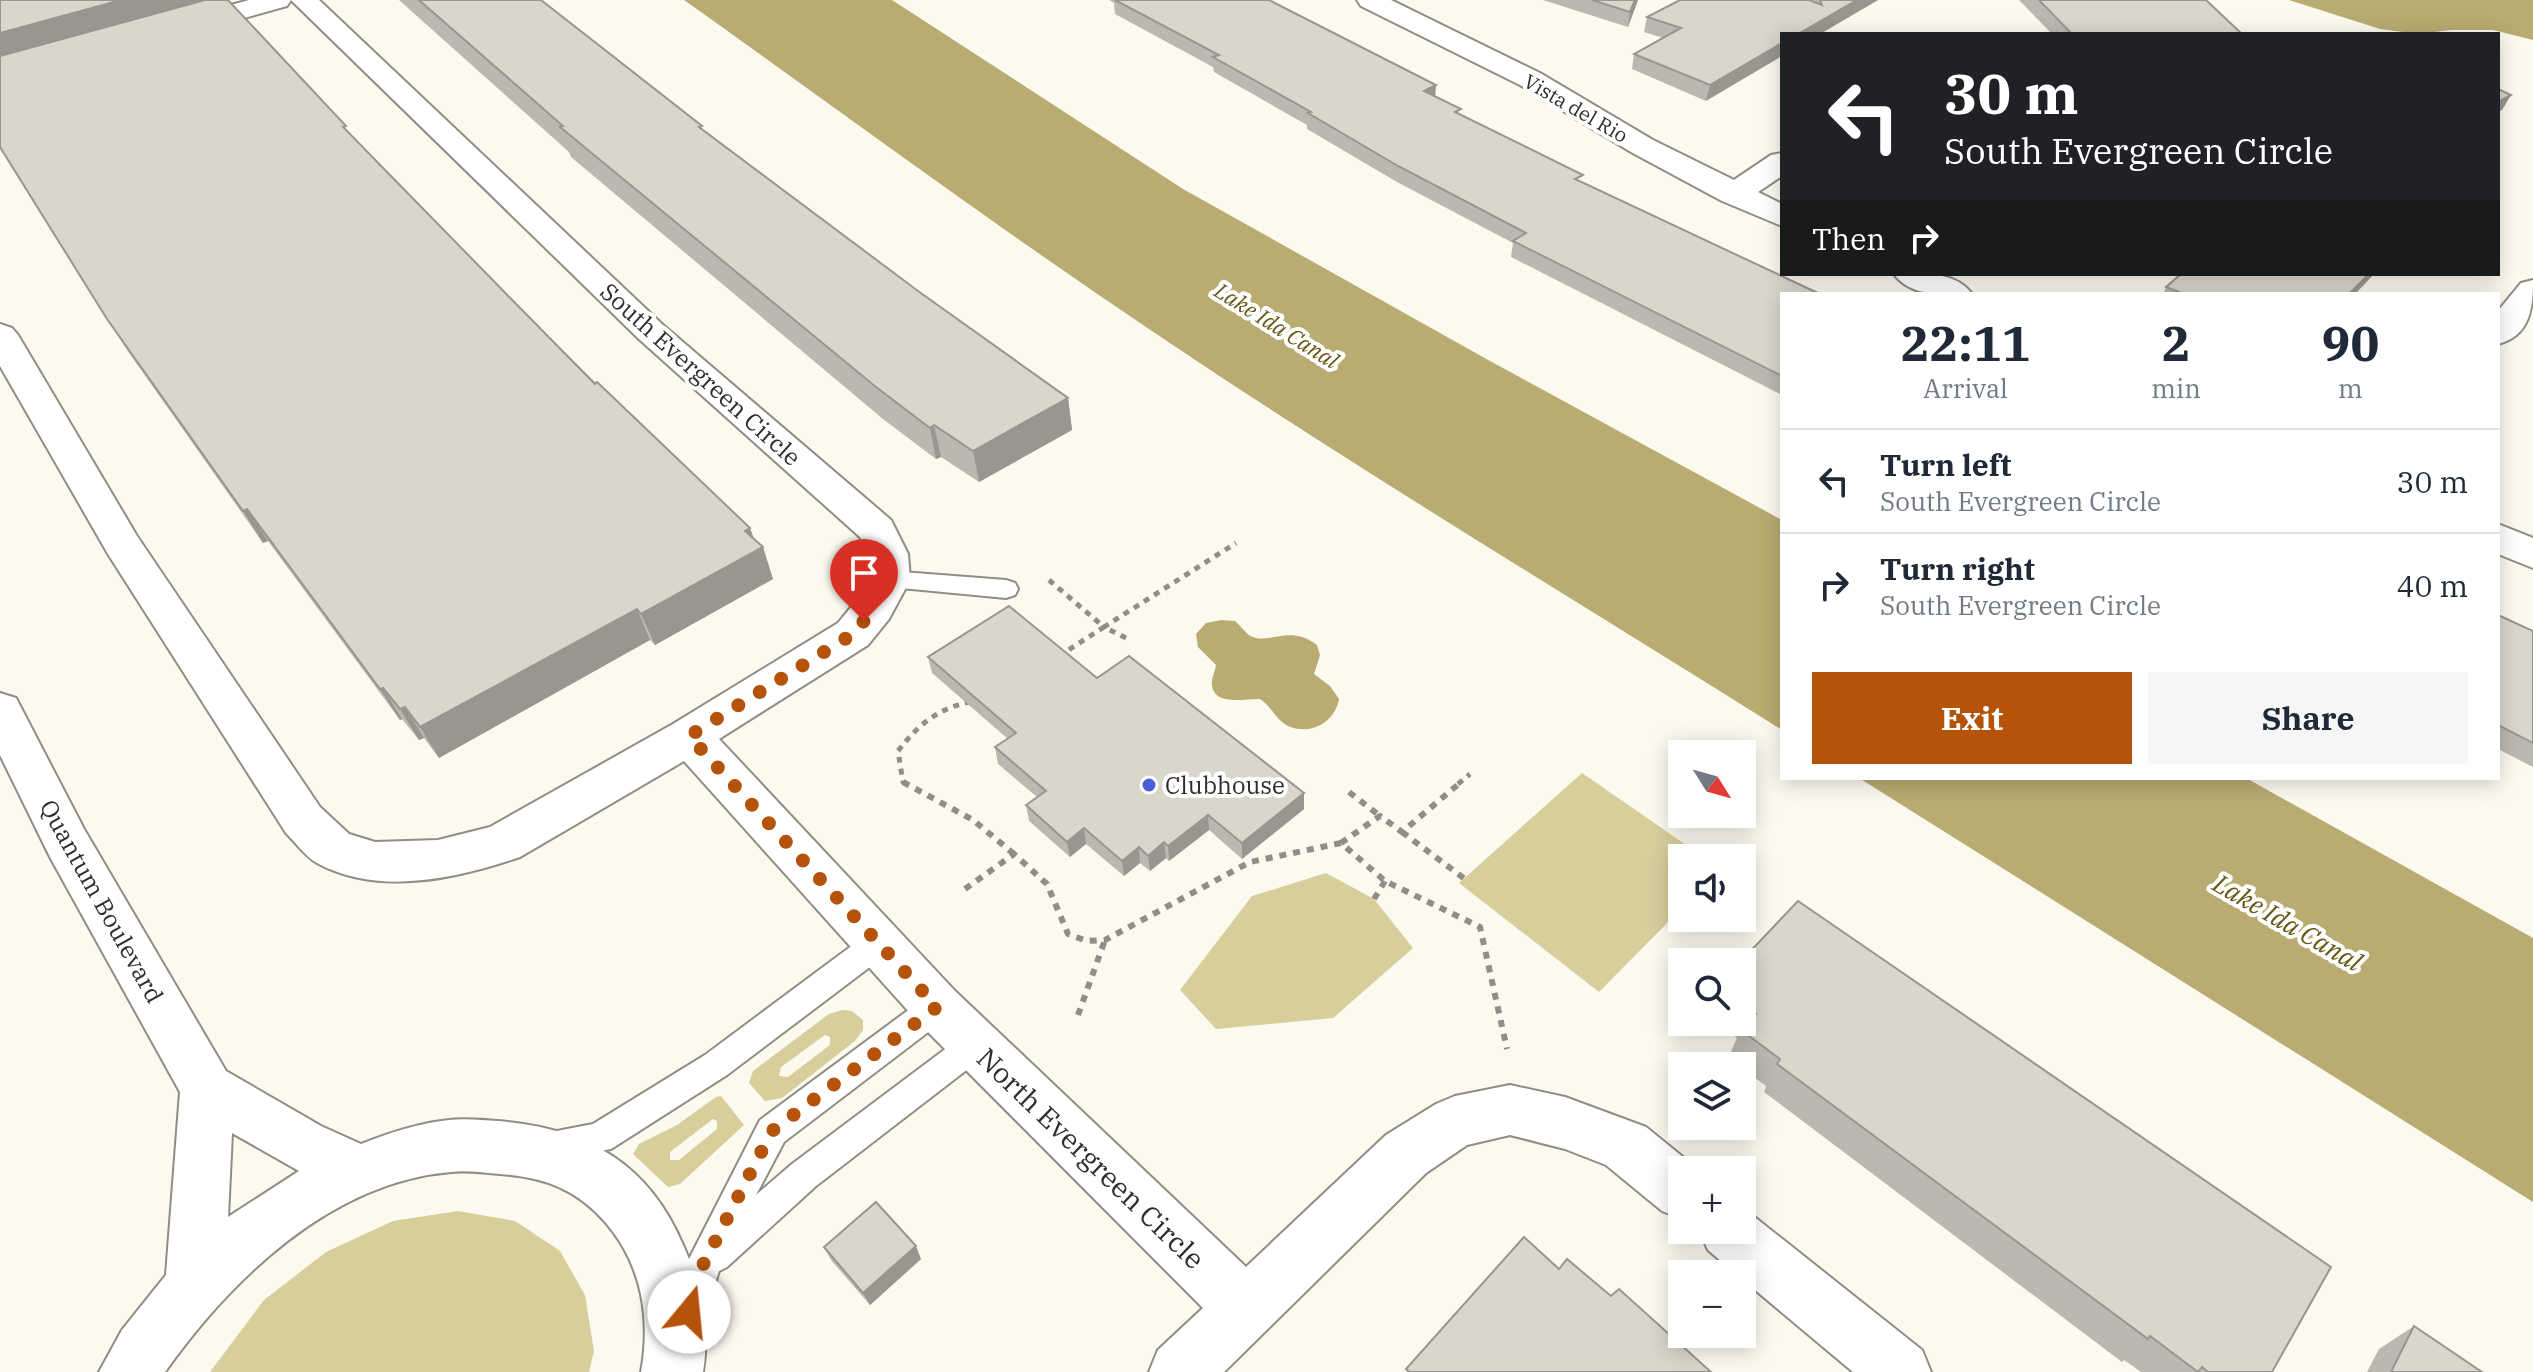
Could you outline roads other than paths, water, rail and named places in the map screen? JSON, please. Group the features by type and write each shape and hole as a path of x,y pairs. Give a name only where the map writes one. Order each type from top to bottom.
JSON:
{"street":[{"path":"149,37 278,0"},
{"name":"South Evergreen Circle","path":"304,0 651,332 877,530 888,554 889,580"},
{"name":"Vista del Rio","path":"1370,0 1530,79 1642,146 1780,215"},
{"path":"1733,194 1780,163"},
{"path":"1915,276 1951,292"},
{"path":"2500,331 2533,290"},
{"path":"0,335 122,544 303,820 333,849 375,862 438,860 503,843 689,736 853,634 874,608 889,580"},
{"path":"2500,539 2533,554"},
{"name":"Quantum Boulevard","path":"0,710 67,843 207,1089"},
{"path":"689,736 956,1026"},
{"name":"North Evergreen Circle","path":"956,1026 1245,1307"},
{"path":"195,1285 207,1089 301,1144 358,1171"},
{"path":"1180,1372 1406,1154 1455,1122 1510,1110 1565,1123 1626,1146 1668,1180"},
{"path":"130,1372 195,1285 274,1217 358,1171 450,1145 532,1149 592,1171 630,1204 659,1253 673,1302 673,1366"},
{"path":"1745,1244 1900,1372"}],"lane":[{"path":"889,580 1006,589"},
{"path":"532,1149 599,1138 716,1065 880,942"},
{"path":"703,1265 804,1175 956,1026"},
{"path":"673,1366 703,1265 772,1131 956,1026"}],"water":[{"name":"Lake Ida Canal","path":"684,0 892,0 1183,189 1780,519 1780,729 1227,381 1031,248"},
{"path":"2289,0 2533,0 2533,40 2493,30 2403,32 2380,29"},
{"path":"1235,621 1256,638 1297,636 1317,645 1320,655 1314,674 1330,686 1339,699 1333,714 1321,725 1297,729 1284,724 1260,699 1225,699 1214,692 1212,680 1216,665 1198,647 1196,634 1206,623"},
{"name":"Lake Ida Canal","path":"1862,780 2250,780 2533,938 2533,1202"}],"place":[{"name":"Clubhouse","path":"1149,785"}]}
